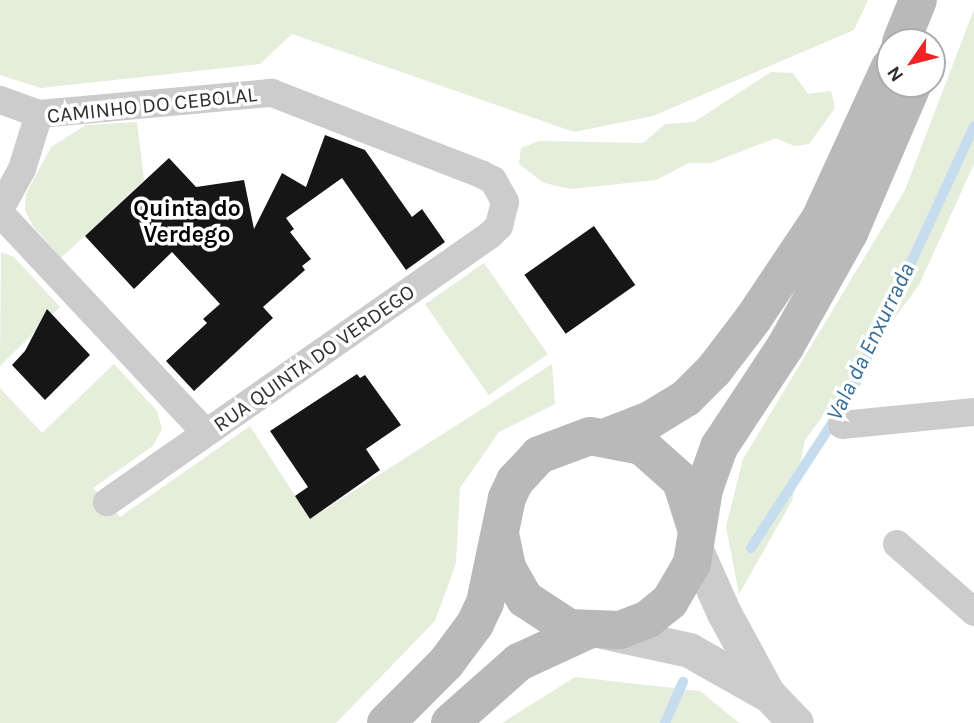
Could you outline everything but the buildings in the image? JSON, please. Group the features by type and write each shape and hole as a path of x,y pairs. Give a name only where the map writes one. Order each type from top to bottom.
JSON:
{"main road":[{"path":"907,28 918,0"},
{"path":"935,28 945,0"},
{"path":"386,723 446,663 475,624 485,603 515,481 539,455 573,439 609,436 650,420 686,398 753,319 820,219 876,97"},
{"path":"450,723 519,662 596,632 634,625 660,611 687,576 704,489 719,447 785,347 849,233 907,98"},
{"path":"609,436 642,446 670,467 689,497 696,539"},
{"path":"500,534 507,568 525,599 553,621 596,632"}],"street":[{"name":"CAMINHO DO CEBOLAL","path":"0,211 22,169 39,114 272,93 481,173 493,180 505,202"},
{"path":"0,100 39,114"},
{"name":"RUA QUINTA DO VERDEGO","path":"107,502 490,235 499,226 505,202"},
{"path":"0,211 206,433"},
{"path":"842,425 974,412"},
{"path":"696,539 768,694"},
{"path":"897,544 974,612"},
{"path":"596,632 689,650 768,694 796,723"}],"green space":[{"path":"0,0 868,0 854,30 653,116 574,132 292,34 260,64 41,88 0,75"},
{"path":"974,9 974,164 919,285 805,440 792,501 739,594 726,527 743,459 905,190 940,98 946,98 946,82"},
{"path":"771,72 793,73 808,94 831,91 835,108 809,144 794,146 776,138 711,163 689,163 656,180 571,189 544,183 519,164 521,148 539,141 643,143 665,124 694,122"},
{"path":"137,122 144,180 61,258 33,226 25,210 26,194 51,147 86,125"},
{"path":"1,252 14,257 60,307 0,366"},
{"path":"484,263 548,354 489,395 425,304"},
{"path":"114,364 157,411 162,429 153,446 93,488 120,517 250,426 310,519 552,364 555,404 499,432 460,488 456,563 435,621 336,723 0,723 0,388 42,433"},
{"path":"575,677 700,691 739,723 502,723"}],"waterway":[{"name":"Vala da Enxurrada","path":"751,548 849,397 974,127"},
{"name":"Vala da Enxurrada","path":"665,723 683,682"}],"district":[{"name":"Quinta do Verdego","path":"187,222"}]}
